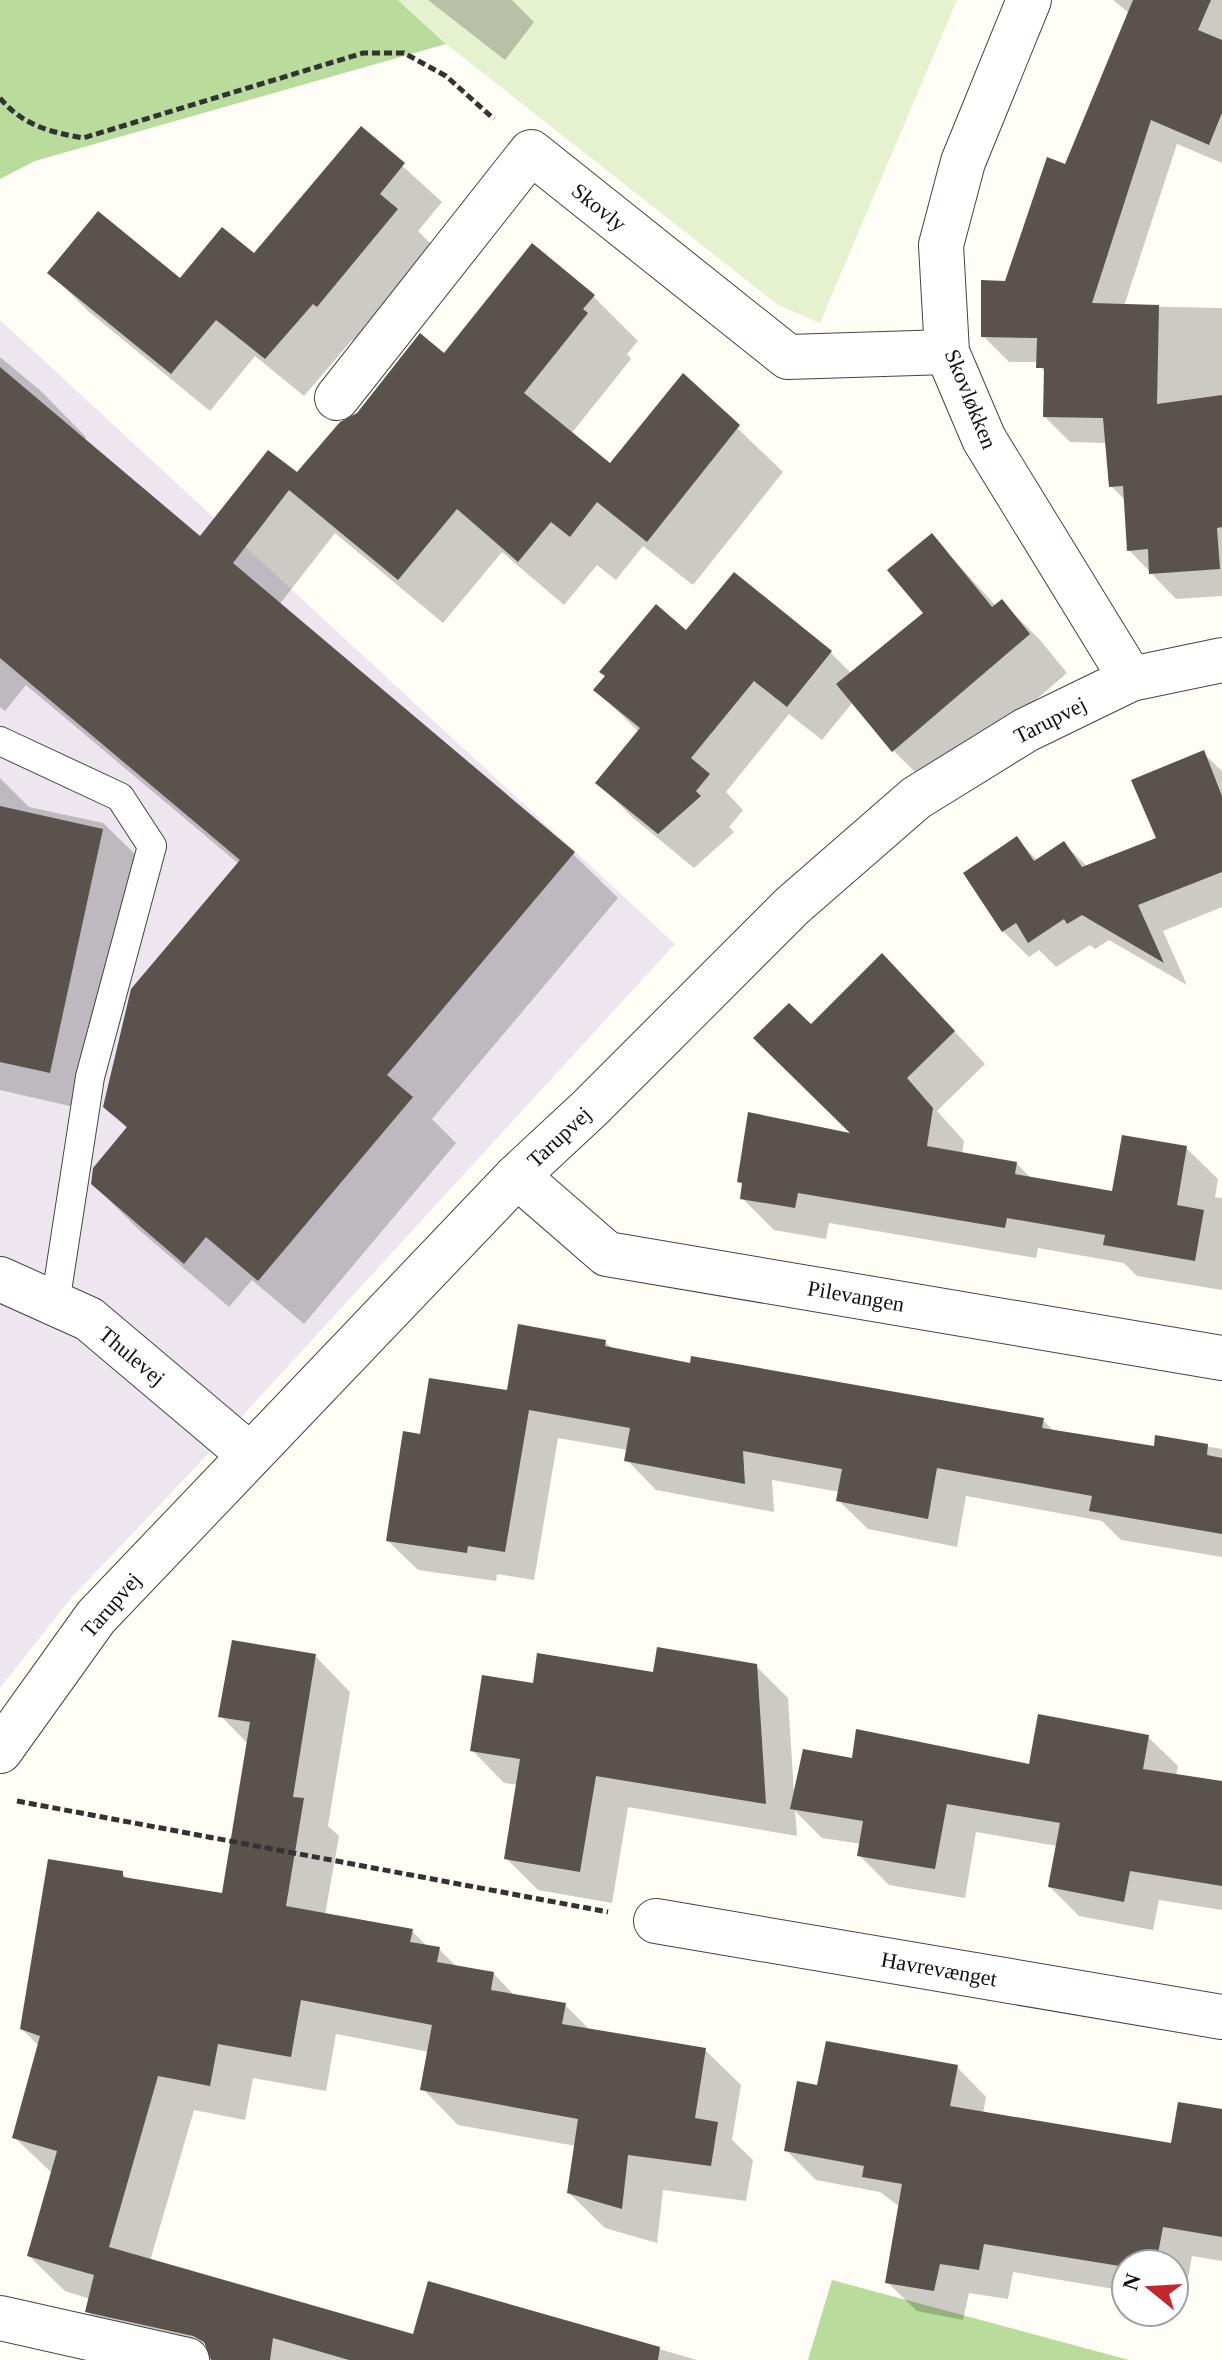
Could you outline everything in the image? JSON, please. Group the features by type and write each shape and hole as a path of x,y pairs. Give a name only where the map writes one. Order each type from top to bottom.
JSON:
{"street":[{"name":"Skovløkken","path":"1029,0 963,162 941,245 947,352 984,439 1131,679"},
{"name":"Skovly","path":"531,152 788,357 947,352"},
{"path":"337,398 531,152"},
{"name":"Tarupvej","path":"0,1751 96,1617 517,1176 590,1108 792,906 916,798 1026,730 1131,679 1222,660"},
{"name":"Pilevangen","path":"517,1176 607,1254 1222,1358"},
{"name":"Thulevej","path":"0,1279 89,1319 250,1455"},
{"name":"Havrevænget","path":"656,1921 1222,2017"},
{"path":"0,2318 187,2360"}],"lane":[{"path":"0,741 120,797 152,846 90,1077 55,1304"}],"path":[{"path":"0,98 9,109 42,130 83,138 363,53 404,53 446,76 531,152"},
{"path":"16,1800 656,1921"}],"shaded area":[{"path":"0,320 675,944 192,1471 72,1597 0,1688"}],"green space":[{"path":"0,0 398,0 446,44 35,161 0,179"},
{"path":"398,0 957,0 820,323 778,305 446,44"},
{"path":"832,2280 1129,2360 808,2360"}],"building":[{"path":"1133,0 1211,0 1198,30 1222,40 1222,113 1209,145 1151,120 1092,303 1159,305 1157,404 1222,395 1222,527 1217,528 1220,569 1149,574 1148,549 1127,551 1123,486 1109,487 1103,418 1043,417 1044,368 1036,368 1037,338 981,337 981,280 1005,281 1047,157 1065,164"},
{"path":"361,126 405,163 380,194 398,209 317,307 313,304 265,359 216,320 171,374 47,273 98,211 180,278 222,227 254,253"},
{"path":"532,243 595,295 583,309 588,313 524,393 610,463 683,373 740,425 647,542 597,502 570,537 551,522 518,562 457,509 398,580 289,490 233,563 575,852 387,1075 413,1097 258,1281 206,1237 184,1264 91,1184 93,1168 127,1127 103,1107 131,989 240,860 0,658 0,367 200,536 268,450 297,472 340,422 357,413 420,333 444,353"},
{"path":"932,533 992,607 1002,599 1030,634 892,752 836,684 923,613 887,570"},
{"path":"734,572 832,651 787,707 754,681 691,758 710,774 696,791 701,796 658,834 595,783 640,728 593,690 605,676 599,672 656,604 686,630"},
{"path":"1204,750 1222,796 1222,872 1138,905 1164,963 1082,915 1067,924 1064,919 1028,943 1016,923 1002,932 963,873 1017,836 1034,861 1064,841 1082,867 1156,838 1131,780"},
{"path":"0,806 103,829 50,1073 0,1062"},
{"path":"882,953 955,1031 907,1078 933,1108 927,1146 1017,1162 1015,1174 1112,1191 1122,1135 1187,1146 1177,1205 1204,1210 1195,1261 1103,1245 1105,1235 1007,1218 1005,1228 798,1193 795,1208 740,1199 742,1183 737,1182 748,1112 850,1133 753,1038 789,1003 811,1024"},
{"path":"518,1324 606,1340 605,1346 690,1363 691,1356 1044,1418 1042,1428 1154,1446 1155,1435 1208,1444 1207,1455 1222,1458 1222,1534 1089,1511 1092,1496 937,1468 928,1519 836,1501 842,1469 743,1451 745,1484 624,1461 630,1428 529,1410 505,1552 468,1546 467,1553 386,1541 403,1431 420,1434 429,1378 507,1390"},
{"path":"232,1640 316,1654 293,1797 304,1798 286,1906 413,1929 410,1942 440,1947 437,1962 494,1972 491,1990 566,2003 562,2024 706,2048 695,2118 718,2122 711,2166 628,2155 622,2209 567,2193 578,2119 420,2090 432,2025 301,2000 291,2057 218,2044 210,2086 158,2076 109,2247 413,2334 428,2281 660,2347 658,2360 349,2360 273,2338 270,2360 211,2360 204,2342 193,2336 85,2312 94,2275 27,2256 57,2151 12,2138 40,2036 20,2029 48,1859 123,1871 123,1877 222,1893 250,1722 218,1717"},
{"path":"657,1647 757,1664 766,1804 596,1776 580,1872 504,1859 520,1759 470,1751 482,1675 533,1683 537,1653 653,1672"},
{"path":"1038,1714 1149,1735 1143,1769 1222,1781 1222,1886 1130,1871 1124,1902 1048,1887 1060,1823 947,1804 935,1869 857,1856 863,1821 790,1809 803,1749 852,1758 856,1729 1029,1764"},
{"path":"826,2041 958,2065 950,2106 1171,2143 1178,2102 1222,2109 1222,2237 1163,2227 1159,2248 1110,2248 1110,2264 984,2244 979,2270 940,2264 934,2291 885,2283 902,2184 862,2177 864,2166 784,2151 797,2081 817,2085"}]}
